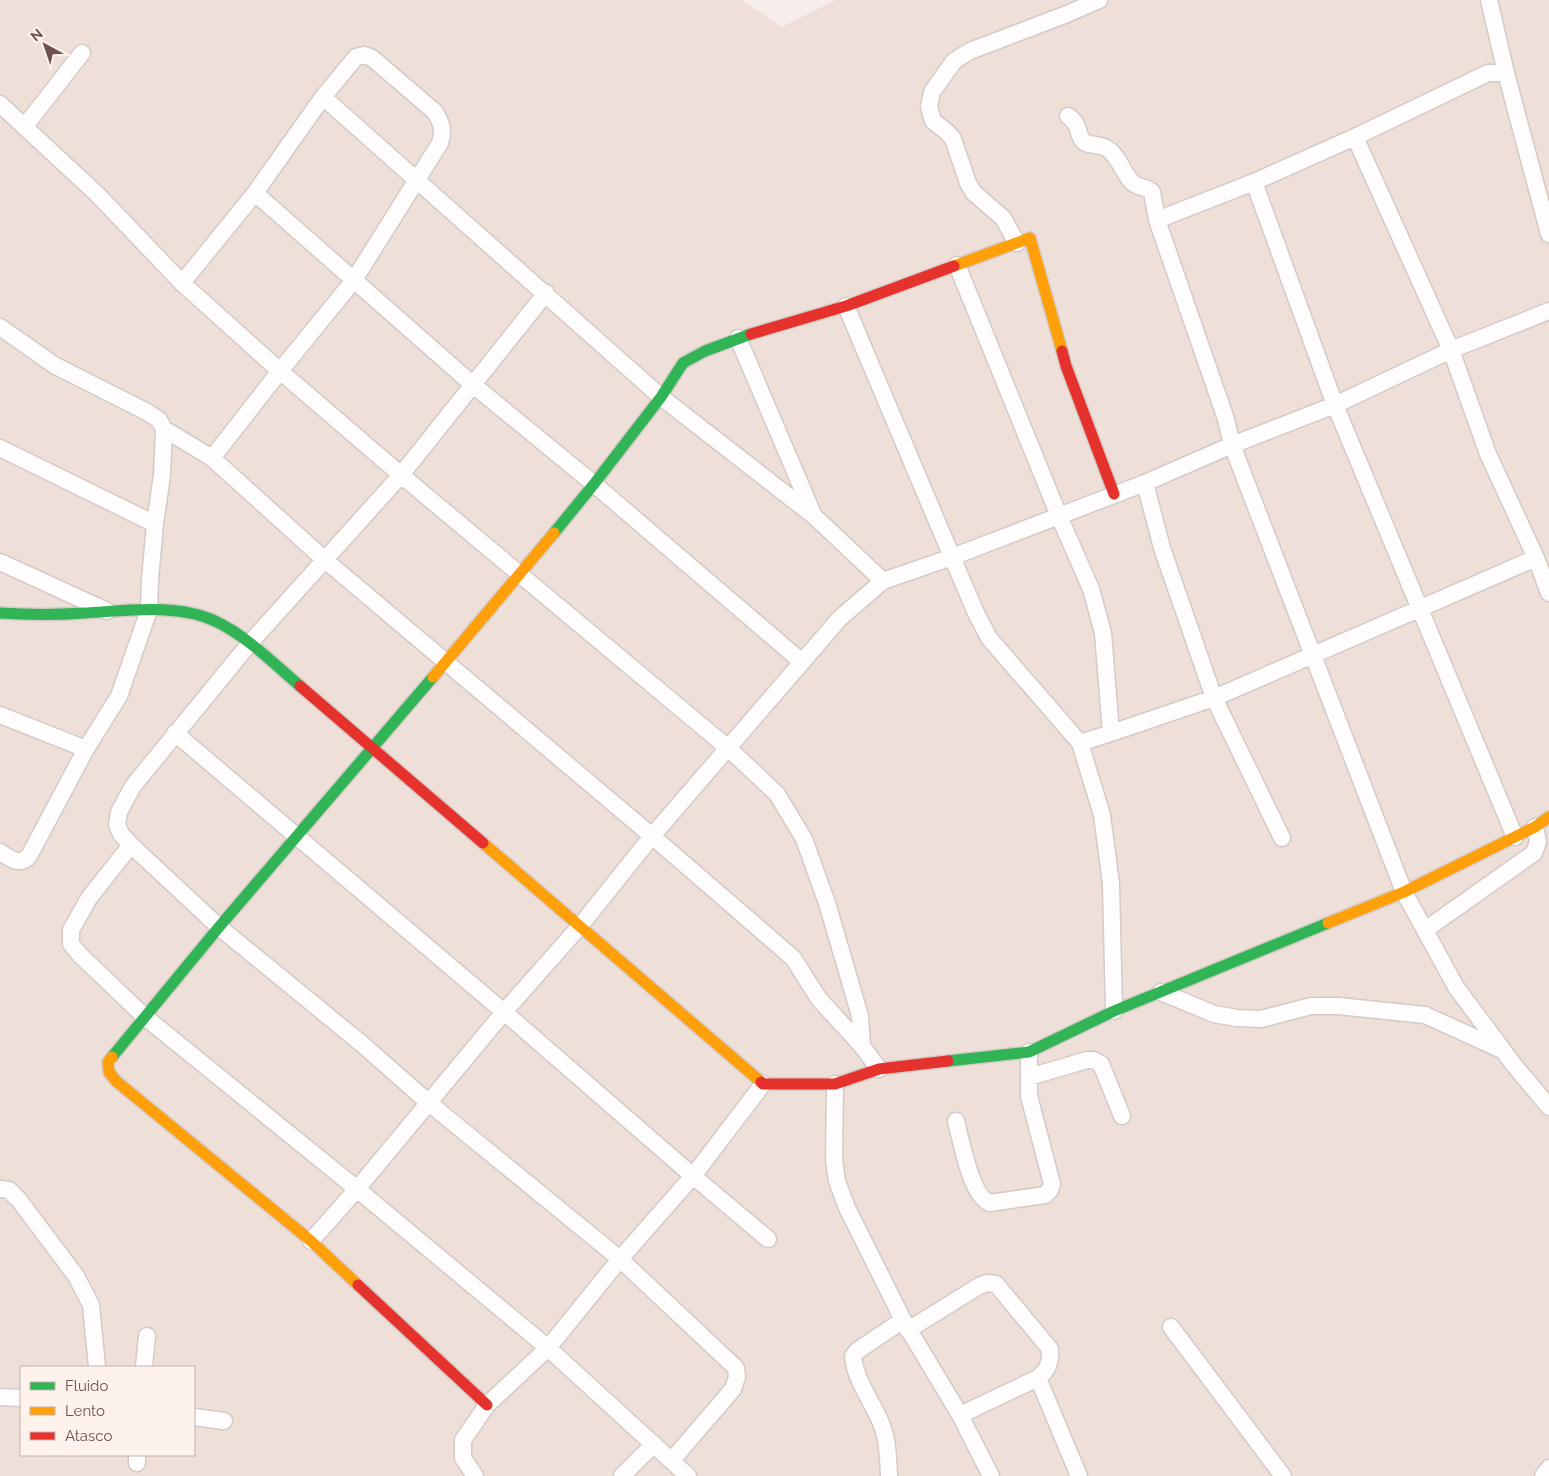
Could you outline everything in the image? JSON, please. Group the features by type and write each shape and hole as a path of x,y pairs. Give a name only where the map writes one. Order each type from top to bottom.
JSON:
{"street":[{"path":"1017,243 1003,218 974,193 968,183 953,140 947,132 934,122 929,107 932,92 954,61 970,51 1099,0"},
{"path":"1488,0 1549,234"},
{"path":"25,126 82,53"},
{"path":"182,283 255,193 323,96 356,57 364,55 372,58 435,112 442,124 440,143 354,280 212,458"},
{"path":"1157,220 1254,182 1355,137 1488,72 1506,73"},
{"path":"323,96 661,397 814,516 883,582"},
{"path":"0,104 98,195 182,283 280,371 401,475 728,748 777,794 804,839 827,903 860,1016 862,1046"},
{"path":"1068,116 1076,123 1080,137 1084,141 1106,147 1113,154 1131,182 1152,192 1157,220 1226,419 1232,445 1404,892 1456,987 1503,1050 1549,1106"},
{"path":"1355,137 1451,350 1488,454 1536,558 1549,593"},
{"path":"1254,182 1335,405 1515,837"},
{"path":"255,193 472,384 594,484 802,662"},
{"path":"487,1405 311,1241 116,1081 109,1072 108,1062 219,927 520,574 594,484 661,397 683,363 705,351 738,338 846,306 1030,238 1066,366 1114,494"},
{"path":"957,265 1059,516 1091,589 1103,633 1111,732"},
{"path":"546,293 401,475 250,643 175,733 133,786 118,812 116,825 131,845 219,927 362,1044 429,1103 620,1259 736,1368 737,1377 733,1390 672,1460"},
{"path":"846,306 976,613 989,638 1080,743 1102,815 1111,884 1114,1011"},
{"path":"311,1241 357,1189 504,1012 580,926 652,836 840,618 883,582 1144,483 1232,445 1335,405 1451,350 1549,311"},
{"path":"0,327 54,365 147,412 159,420 164,429 212,458 325,560 652,836 793,958 819,999 862,1046 879,1069"},
{"path":"738,338 814,516"},
{"path":"0,852 14,861 20,862 25,861 29,856 86,749 119,696 149,610 154,524 162,475 164,429"},
{"path":"0,448 154,524"},
{"path":"1144,483 1162,548 1214,698 1282,838"},
{"path":"1080,743 1214,698 1536,558"},
{"path":"0,562 109,612"},
{"path":"0,614 60,615 176,610 212,620 250,643 764,1084 834,1084 879,1069 1029,1052 1114,1011 1404,892 1535,827 1549,817"},
{"path":"0,714 86,749"},
{"path":"175,733 768,1239"},
{"path":"1425,930 1534,853 1538,842 1535,827"},
{"path":"131,845 89,898 71,930 71,944 80,955 146,1017 548,1348 688,1476"},
{"path":"1161,992 1214,1014 1237,1018 1261,1019 1311,1006 1338,1006 1425,1015 1503,1050"},
{"path":"956,1121 970,1175 979,1195 984,1201 990,1203 1045,1195 1050,1190 1052,1184 1029,1096 1029,1052"},
{"path":"1029,1077 1087,1060 1093,1060 1101,1064 1122,1116"},
{"path":"475,1476 463,1458 463,1440 487,1405 548,1348 620,1259 693,1176 764,1084"},
{"path":"834,1084 834,1160 837,1181 847,1208 905,1325 960,1415 991,1476"},
{"path":"0,1189 9,1190 19,1200 76,1276 91,1305 97,1366"},
{"path":"889,1476 888,1450 885,1435 881,1422 855,1369 853,1356 857,1351 979,1286 996,1284 1050,1349 1050,1362 1044,1374 1038,1378 960,1415"},
{"path":"1171,1326 1284,1476"},
{"path":"144,1366 147,1336"},
{"path":"1038,1378 1079,1476"},
{"path":"0,1397 20,1398"},
{"path":"195,1417 224,1421"},
{"path":"622,1476 654,1444"},
{"path":"1543,1476 1549,1468"}],"shaded area":[{"path":"0,0 742,0 782,27 836,0 1549,0 1549,1476 0,1476"}],"traffic: fast":[{"path":"554,533 661,397 683,363 705,351 751,334"},
{"path":"0,613 74,614 167,610 200,615 238,634 300,686"},
{"path":"112,1057 219,927 433,677"},
{"path":"948,1061 1029,1052 1114,1011 1328,923"}],"traffic: slow":[{"path":"954,266 1030,238 1062,351"},
{"path":"433,677 554,533"},
{"path":"1328,923 1404,892 1535,827 1549,817"},
{"path":"483,843 761,1082"},
{"path":"112,1057 108,1062 109,1072 116,1081 311,1241 358,1285"}],"traffic: jam":[{"path":"751,334 846,306 954,266"},
{"path":"1062,351 1114,494"},
{"path":"300,686 483,843"},
{"path":"761,1082 763,1084 835,1084 879,1069 948,1061"},
{"path":"358,1285 487,1405"}]}
